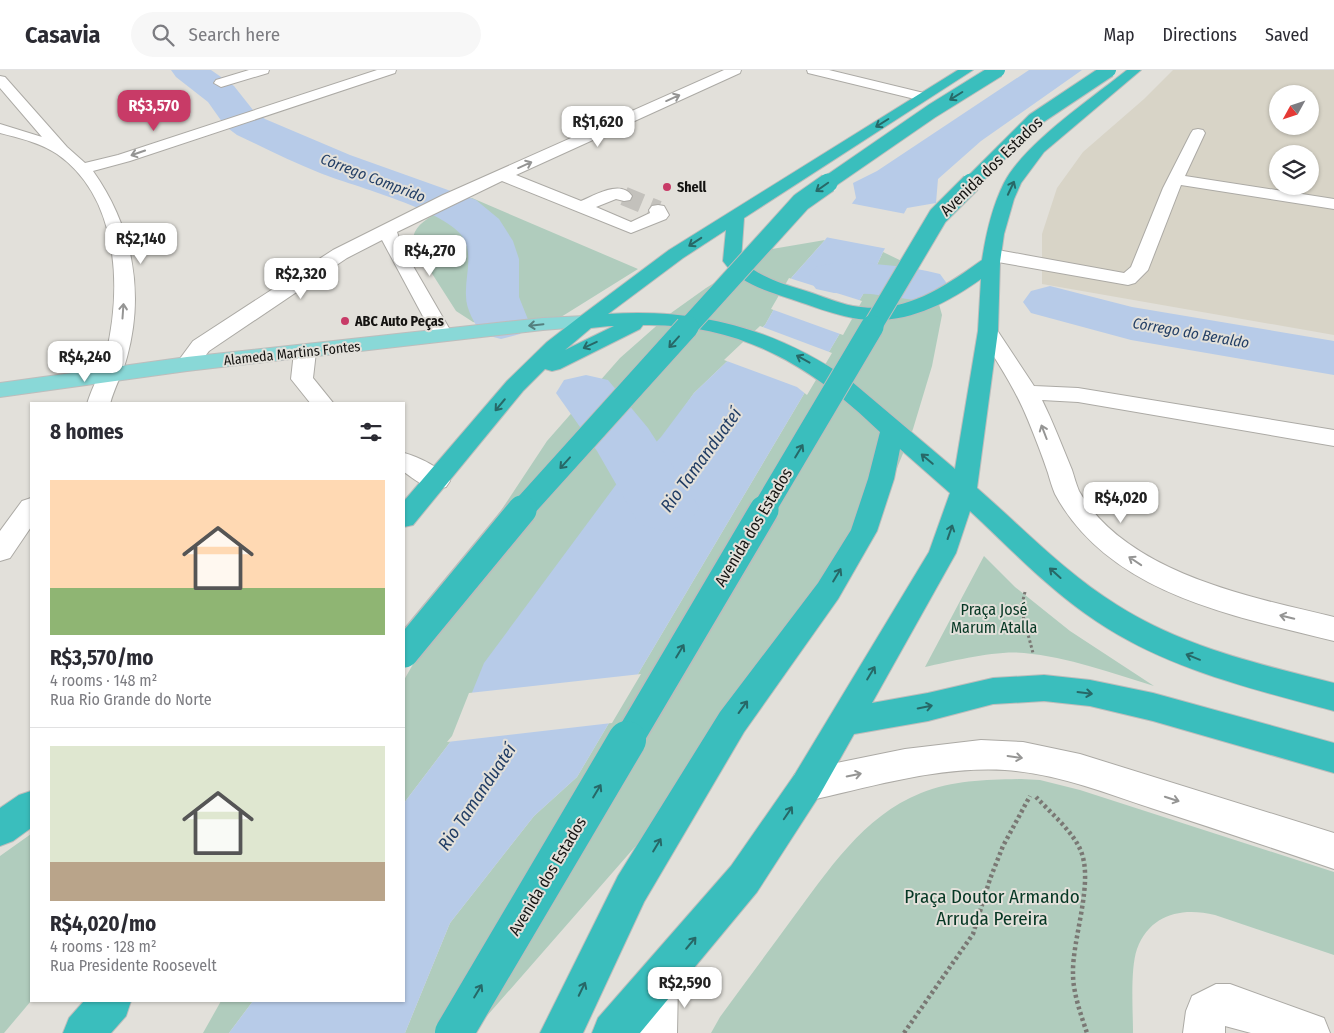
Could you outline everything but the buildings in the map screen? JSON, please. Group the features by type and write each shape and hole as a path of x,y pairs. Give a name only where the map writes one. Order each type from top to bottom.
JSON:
{"highway":[{"path":"409,512 515,386 555,347 585,322 676,254 967,70"},
{"path":"405,652 521,511 801,202 932,111 998,70"},
{"name":"Avenida dos Estados","path":"454,1033 938,216 1034,120 1109,70"},
{"name":"Avenida dos Estados","path":"613,1033 658,983 744,879 807,785 942,553 964,490 988,330 995,234 1006,199 1013,182 1025,164 1056,134 1135,70"},
{"path":"736,215 732,260 742,272 760,282 855,312 888,313 924,306 953,290 992,259"},
{"path":"585,322 650,318 704,324 776,346 806,361 843,386 964,490 1079,595 1108,615 1152,640 1198,660 1334,697"},
{"path":"515,386 562,359 650,318"},
{"path":"561,1033 636,880 732,722 828,590 864,531 881,479 892,430"},
{"path":"843,722 928,707 993,691 1044,688 1090,693 1117,699 1198,719 1334,758"},
{"path":"0,829 30,808"},
{"path":"84,1033 111,1002"}],"main road":[{"name":"Alameda Martins Fontes","path":"0,390 187,364 543,324 585,322"}],"street":[{"path":"221,82 263,70"},
{"path":"362,70 375,75"},
{"path":"82,169 124,158 390,70"},
{"path":"187,364 201,346 340,254 431,208 735,70"},
{"path":"813,70 923,97"},
{"path":"0,80 63,151 91,178 103,196 119,239 124,264 123,319 117,355 99,402"},
{"path":"0,128 63,151"},
{"path":"992,259 1128,279 1139,270 1176,178 1198,133"},
{"path":"502,175 632,228 660,215 658,210"},
{"path":"1176,178 1334,204"},
{"path":"581,207 615,193 624,196"},
{"path":"388,231 393,247 443,335"},
{"path":"988,330 1027,392 1069,495 1083,516 1110,544 1147,568 1180,585 1219,601 1334,628"},
{"path":"305,352 302,379 321,402"},
{"path":"1027,392 1078,395 1334,438"},
{"path":"405,462 437,481"},
{"path":"0,550 30,508"},
{"path":"807,785 960,756 1003,755 1051,761 1334,852"},
{"path":"656,1033 658,983"},
{"path":"1204,1033 1207,1011 1216,1005 1230,1006 1287,1029"}],"path":[{"path":"1032,793 1061,823 1080,848 1086,867 1073,974 1080,1013 1087,1033"}],"shaded area":[{"path":"1173,70 1334,70 1334,335 1042,284 1042,234 1057,188 1083,152 1144,99"}],"green space":[{"path":"472,198 638,269 561,317 549,321 496,326 473,322 456,311 415,247 413,238 416,229 423,222 443,210"},
{"path":"825,240 792,277 765,325 694,393 454,737 405,802 405,678 498,515 547,441 620,358 671,313 706,288 772,249"},
{"path":"883,252 912,266 935,290 942,315 932,366 913,429 866,544 739,728 472,1033 405,1033 450,923 534,816 577,777 865,291"},
{"name":"Praça José Marum Atalla","path":"984,556 1015,587 1070,631 1154,686 1057,658 1013,652 961,659 925,667"},
{"name":"Praça Doutor Armando Arruda Pereira","path":"1021,779 1040,780 1080,790 1334,872 1334,955 1215,915 1191,912 1179,913 1168,916 1150,928 1137,949 1133,979 1133,1033 711,1033 720,1017 833,864 864,830 881,816 900,803 921,793 946,785"},
{"path":"30,835 30,1002 4,1033 0,1033 0,856"},
{"path":"220,1002 252,1002 229,1033 203,1033"}],"water":[{"name":"Rio Tamanduateí","path":"1029,70 1082,70 981,141 938,179 936,203 907,208 883,252 865,291 577,777 534,816 450,923 405,1033 229,1033 252,1002 405,1002 405,802 454,737 484,663 618,482 661,437 694,393 765,325 792,277 825,240 856,198 853,183 877,171"}],"pier":[{"path":"849,203 906,214 888,249 825,237"},
{"path":"789,278 862,301 843,335 771,309"},
{"path":"760,326 832,353 807,395 797,387 724,360"},
{"path":"641,674 612,723 447,742 452,736 469,693"}],"waterway":[{"name":"Córrego Comprido","path":"188,70 221,94 239,118 251,127 335,164 460,210 482,229 489,241 494,259 492,297 501,322"},
{"name":"Córrego do Beraldo","path":"834,278 871,279 922,285"},
{"name":"Córrego do Beraldo","path":"1050,302 1131,323 1334,358"},
{"name":"Córrego Comprido","path":"586,393 625,443 664,507"}],"tunnel":[{"path":"624,196 658,210"}],"place":[{"name":"Shell","path":"667,187"},
{"name":"ABC Auto Peças","path":"345,321"}]}
